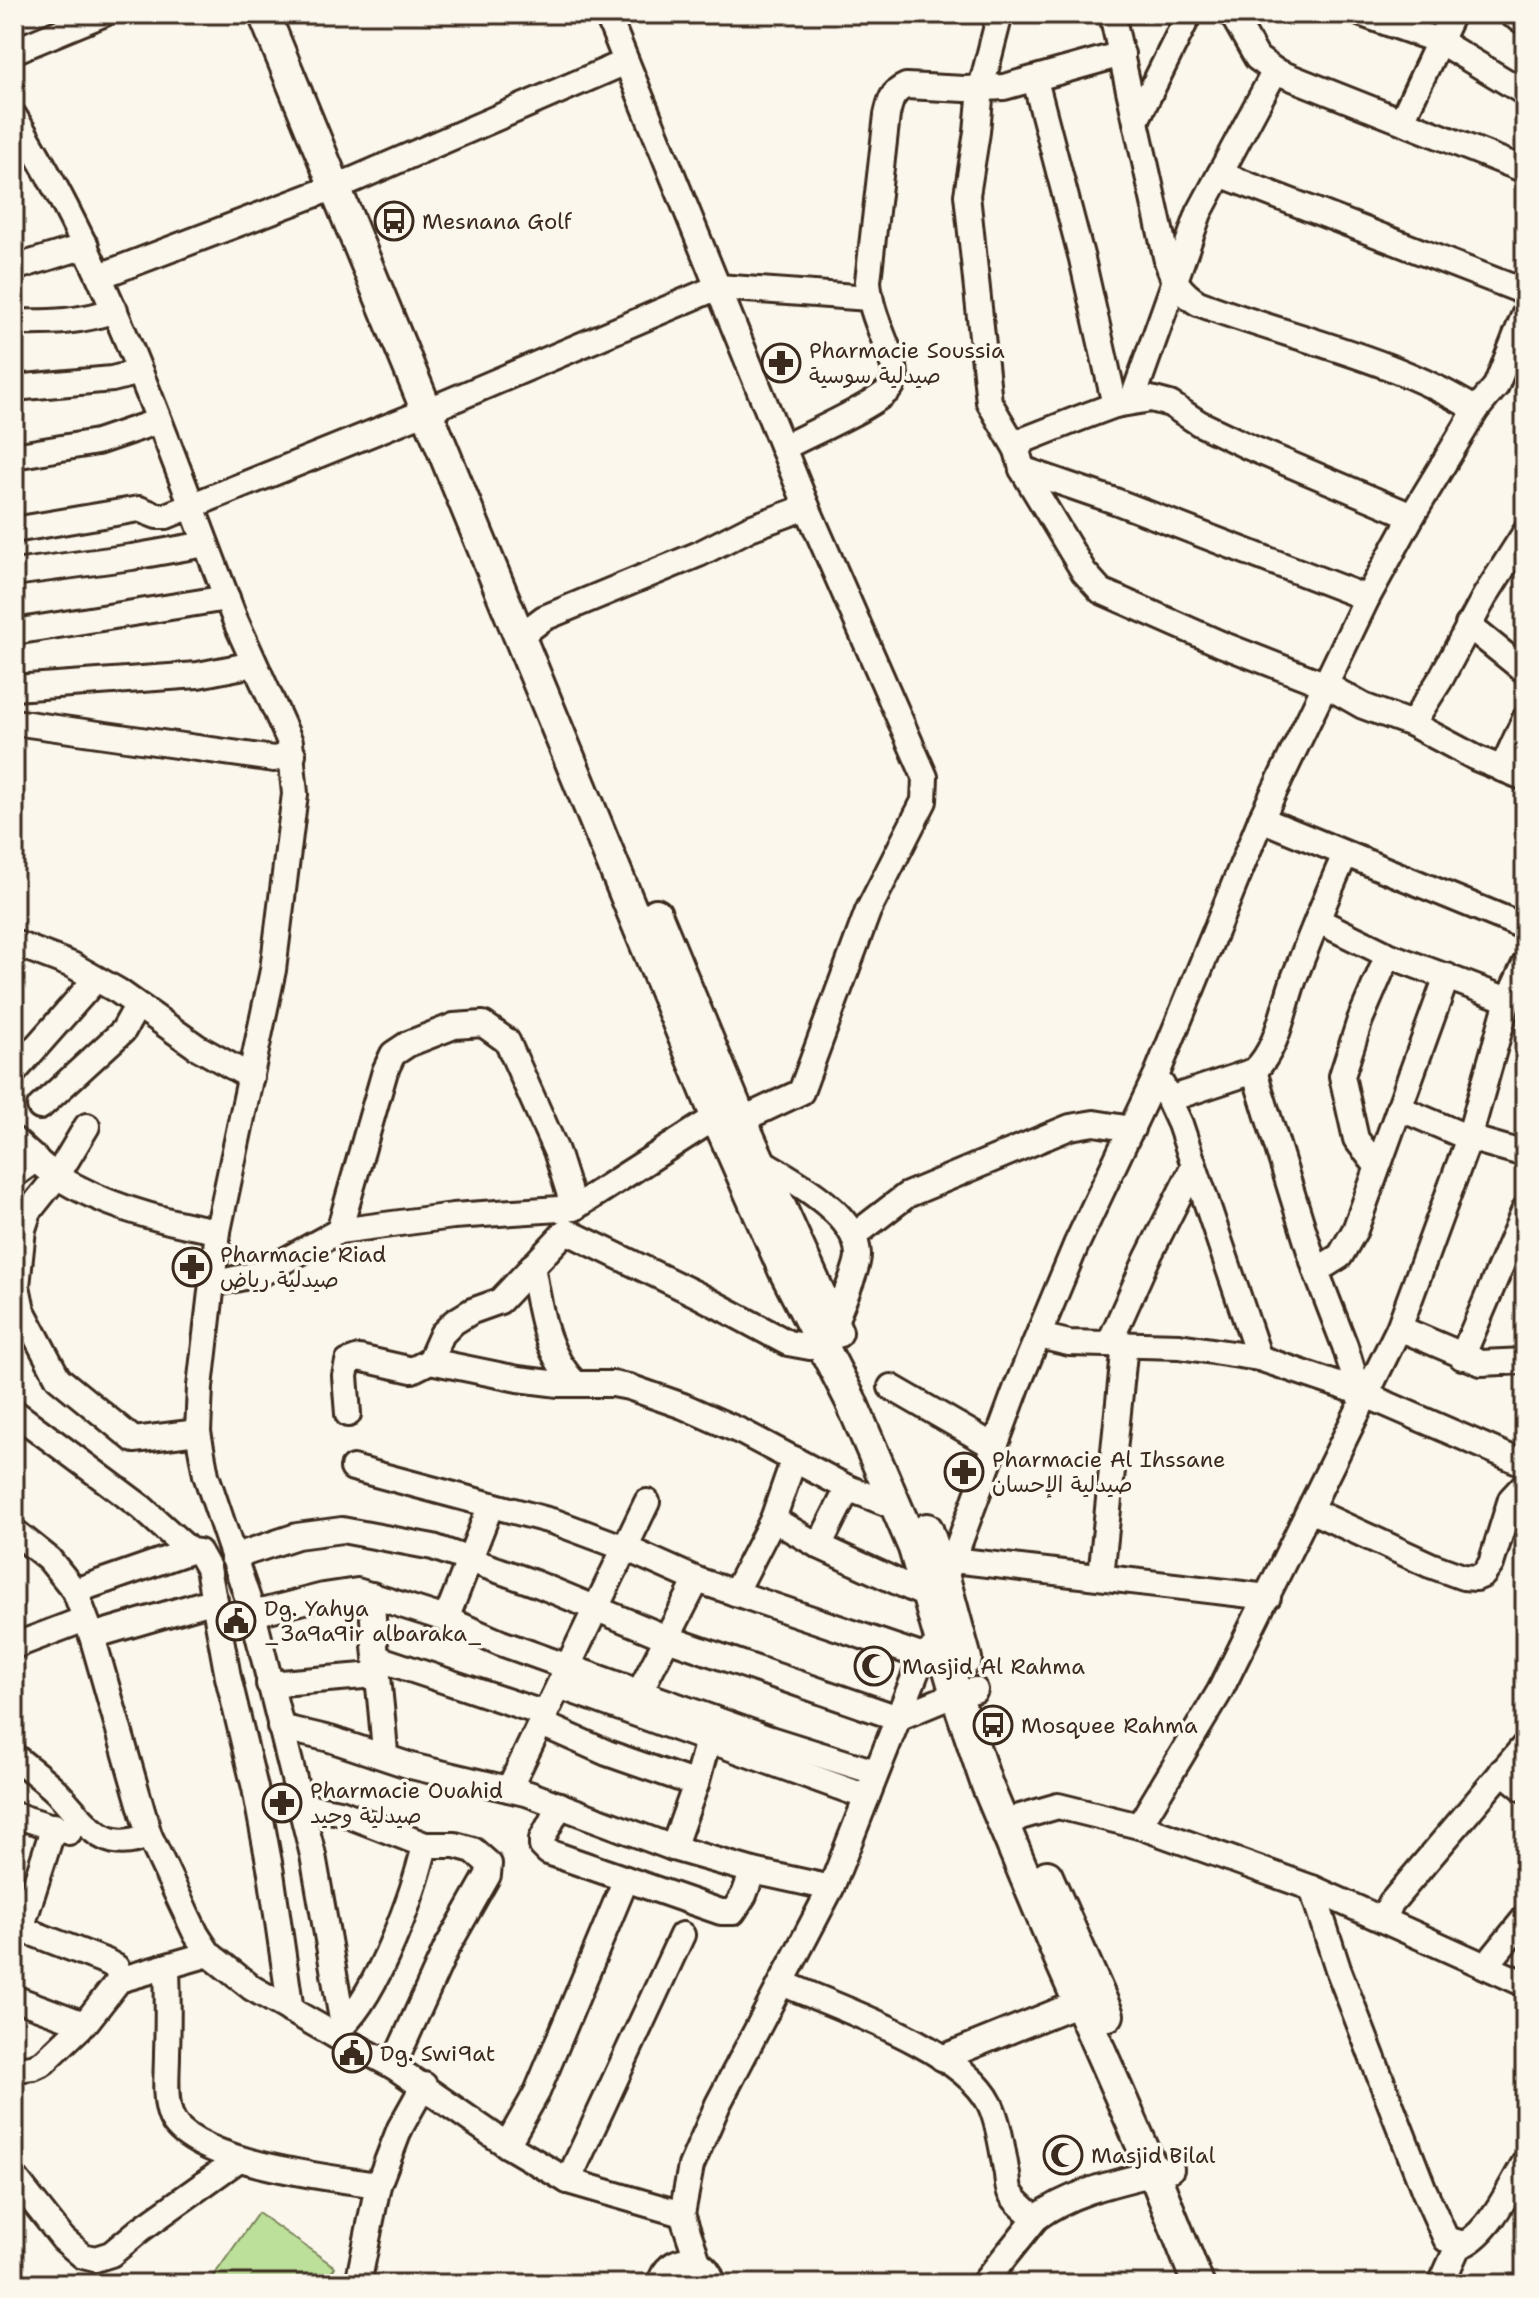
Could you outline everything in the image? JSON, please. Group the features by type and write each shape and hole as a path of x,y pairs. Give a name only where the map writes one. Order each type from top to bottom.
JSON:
{"main road":[{"path":"264,14 344,183 527,630 731,1114 778,1258 830,1332 916,1501 941,1578 942,1645 965,1692 1012,1822 1162,2171 1217,2284"},
{"path":"286,14 344,183"},
{"path":"731,1114 759,1160 914,1548 941,1578"},
{"path":"1162,2171 1198,2284"}],"street":[{"path":"14,51 103,14"},
{"path":"430,1361 442,1334 472,1311 500,1301 532,1266 566,1217 731,1114 801,1092 868,911 924,801 925,777 807,507 607,14"},
{"path":"1000,14 981,88 967,195 989,402 1084,572 1101,591 1221,644 1326,685 1363,706 1412,724 1514,774 1525,719"},
{"path":"1112,14 1158,227 1173,280 1198,303 1367,360 1448,394 1476,410"},
{"path":"1136,121 1189,14"},
{"path":"1232,14 1257,58 1275,71 1525,170"},
{"path":"1362,14 1439,41 1525,93"},
{"path":"1402,120 1452,14"},
{"path":"1511,14 1525,22"},
{"path":"783,448 876,399 893,385 896,374 869,298 868,281 890,100 897,90 906,86 1004,87 1122,54"},
{"path":"100,276 344,183 626,62"},
{"path":"1124,403 1199,213 1275,71"},
{"path":"1035,80 1124,403"},
{"path":"14,116 86,246 115,310 227,598 254,664 274,702 293,754 295,794 273,970 218,1231 200,1387 198,1432 206,1475 253,1614 313,1855 339,2031"},
{"path":"1220,174 1525,292"},
{"path":"14,268 86,246"},
{"path":"14,530 139,509 166,516 718,287 869,298"},
{"path":"14,322 65,322 92,318 115,310"},
{"path":"941,1578 1076,1245 1157,1074 1261,819 1367,598 1412,516 1476,410 1496,386 1520,343 1525,313"},
{"path":"14,388 112,379 140,372"},
{"path":"1019,459 1024,440 1124,403 1151,399 1170,404 1199,423 1249,447 1412,516"},
{"path":"14,456 97,442 159,421"},
{"path":"1019,459 1115,501 1367,598"},
{"path":"527,630 699,554 750,528 807,507"},
{"path":"1412,724 1440,680 1468,625 1523,540"},
{"path":"14,573 206,544"},
{"path":"14,632 227,598"},
{"path":"1468,625 1525,671"},
{"path":"14,688 198,675 254,664"},
{"path":"14,722 260,758 274,759 293,754"},
{"path":"14,729 14,746"},
{"path":"1261,819 1525,927"},
{"path":"1169,1099 1254,1071 1270,1051 1295,976 1345,855"},
{"path":"1319,921 1388,955 1508,1000"},
{"path":"14,943 54,957 118,991 197,1047 251,1077"},
{"path":"1377,1166 1356,1139 1342,1076 1366,1006 1388,955"},
{"path":"1139,1826 1220,1691 1310,1510 1362,1394 1399,1328 1469,1138 1508,1000 1523,974"},
{"path":"1316,1271 1340,1256 1355,1230 1447,976"},
{"path":"14,1072 96,979"},
{"path":"40,1107 123,1031 137,1006"},
{"path":"339,1231 385,1071 393,1054 408,1044 454,1026 483,1024 507,1041 556,1151 566,1217"},
{"path":"1254,1071 1316,1271 1362,1394"},
{"path":"1157,1074 1194,1166 1259,1358"},
{"path":"1399,1108 1469,1138 1525,1154"},
{"path":"855,1235 907,1195 1070,1127 1094,1123 1132,1129"},
{"path":"87,1126 57,1176 29,1211 23,1229 17,1286 22,1310 58,1378 134,1440 198,1432"},
{"path":"14,1140 57,1176 104,1200 186,1225 218,1231"},
{"path":"14,1175 36,1159"},
{"path":"212,1284 262,1273 339,1231 453,1216 566,1217 698,1295 788,1343 810,1347 830,1332 858,1257 855,1235 808,1190 759,1160"},
{"path":"1101,1577 1117,1344 1147,1259 1194,1166"},
{"path":"1462,1357 1525,1209"},
{"path":"532,1266 551,1349 562,1370 576,1384"},
{"path":"1399,1328 1462,1357 1487,1364 1525,1361"},
{"path":"1039,1336 1069,1343 1179,1346 1259,1358 1520,1455"},
{"path":"348,1414 345,1376 348,1362 359,1358 412,1370 430,1361 518,1379 629,1387 727,1425 848,1488 896,1507"},
{"path":"891,1387 995,1447"},
{"path":"14,1412 141,1507 190,1551"},
{"path":"735,1593 773,1519 794,1459"},
{"path":"353,1468 555,1522 735,1593 942,1645 898,1718 831,1888 718,2104 691,2166 683,2219 665,2275"},
{"path":"1310,1510 1430,1565 1463,1577 1476,1578 1483,1575 1491,1564 1511,1499 1525,1484"},
{"path":"819,1546 848,1488"},
{"path":"509,1789 647,1502"},
{"path":"446,1619 491,1505"},
{"path":"773,1519 819,1546 941,1578 1101,1577 1268,1597"},
{"path":"233,1557 297,1536 342,1530 433,1547 537,1584 667,1638 898,1718 965,1692"},
{"path":"14,1531 49,1559 75,1591 149,1835 196,1934 209,1954 252,1988 291,2011 339,2031 424,2085 507,2145 568,2181 683,2219 712,2275"},
{"path":"75,1591 190,1551 197,1551 202,1556 208,1568 228,1677 269,1859 291,2011"},
{"path":"639,1693 697,1580"},
{"path":"253,1614 357,1591 372,1595 446,1619 708,1740 867,1797"},
{"path":"372,1595 385,1755"},
{"path":"14,1646 215,1600"},
{"path":"269,1684 376,1666 543,1719 607,1753 696,1784"},
{"path":"564,1676 639,1693 875,1772"},
{"path":"280,1727 385,1755 411,1766 509,1789 673,1848 753,1871 831,1888"},
{"path":"673,1848 708,1740"},
{"path":"1384,1920 1391,1903 1525,1745"},
{"path":"14,1756 55,1790 86,1825 103,1838 129,1842 149,1835"},
{"path":"1502,1771 1525,1790"},
{"path":"300,1805 340,1812 425,1845 455,1845 473,1850 489,1862 490,1870 446,1949 393,2066"},
{"path":"560,1805 542,1839 544,1848 626,1879 727,1913 737,1907 753,1871"},
{"path":"1012,1822 1058,1806 1139,1826 1312,1888 1525,1984"},
{"path":"14,1815 54,1826 89,1841 103,1838"},
{"path":"54,1826 17,1928 107,1962 116,1967 122,1978"},
{"path":"339,2031 355,2013 376,1975 416,1883 425,1845"},
{"path":"507,2145 537,2092 626,1879"},
{"path":"1312,1888 1338,1969 1446,2239 1459,2244 1468,2242 1478,2234 1525,2162"},
{"path":"1486,1966 1525,1918"},
{"path":"568,2181 682,1935"},
{"path":"14,2069 44,2062 84,2024 122,1978 209,1954"},
{"path":"167,1968 169,2112 184,2134 196,2143 239,2159 378,2185"},
{"path":"782,1983 897,2032 969,2077 990,2105 997,2125 1009,2190 1016,2201 1036,2218"},
{"path":"14,1998 84,2024"},
{"path":"942,2058 1090,1999"},
{"path":"358,2284 378,2185 400,2128 424,2085"},
{"path":"14,2177 63,2239 83,2256 95,2259 111,2254 239,2159"},
{"path":"983,2284 1036,2218 1055,2204 1105,2186 1162,2171"},
{"path":"1441,2284 1459,2244"},
{"path":"665,2275 683,2260 712,2275"}],"green space":[{"path":"258,2213 335,2267 324,2284 208,2284"}],"place":[{"name":"Mesnana Golf","path":"394,221"},
{"name":"Pharmacie Soussia صيدلية سوسية","path":"781,363"},
{"name":"Pharmacie Riad صيدلية رياض","path":"192,1267"},
{"name":"Pharmacie Al Ihssane صيدلية الإحسان","path":"964,1472"},
{"name":"Dg. Yahya _3a9a9ir albaraka_","path":"236,1621"},
{"name":"Masjid Al Rahma","path":"874,1666"},
{"name":"Mosquee Rahma","path":"993,1725"},
{"name":"Pharmacie Ouahid صيدلية وحيد","path":"282,1803"},
{"name":"Dg. Swi9at","path":"352,2053"},
{"name":"Masjid Bilal","path":"1063,2155"}]}
